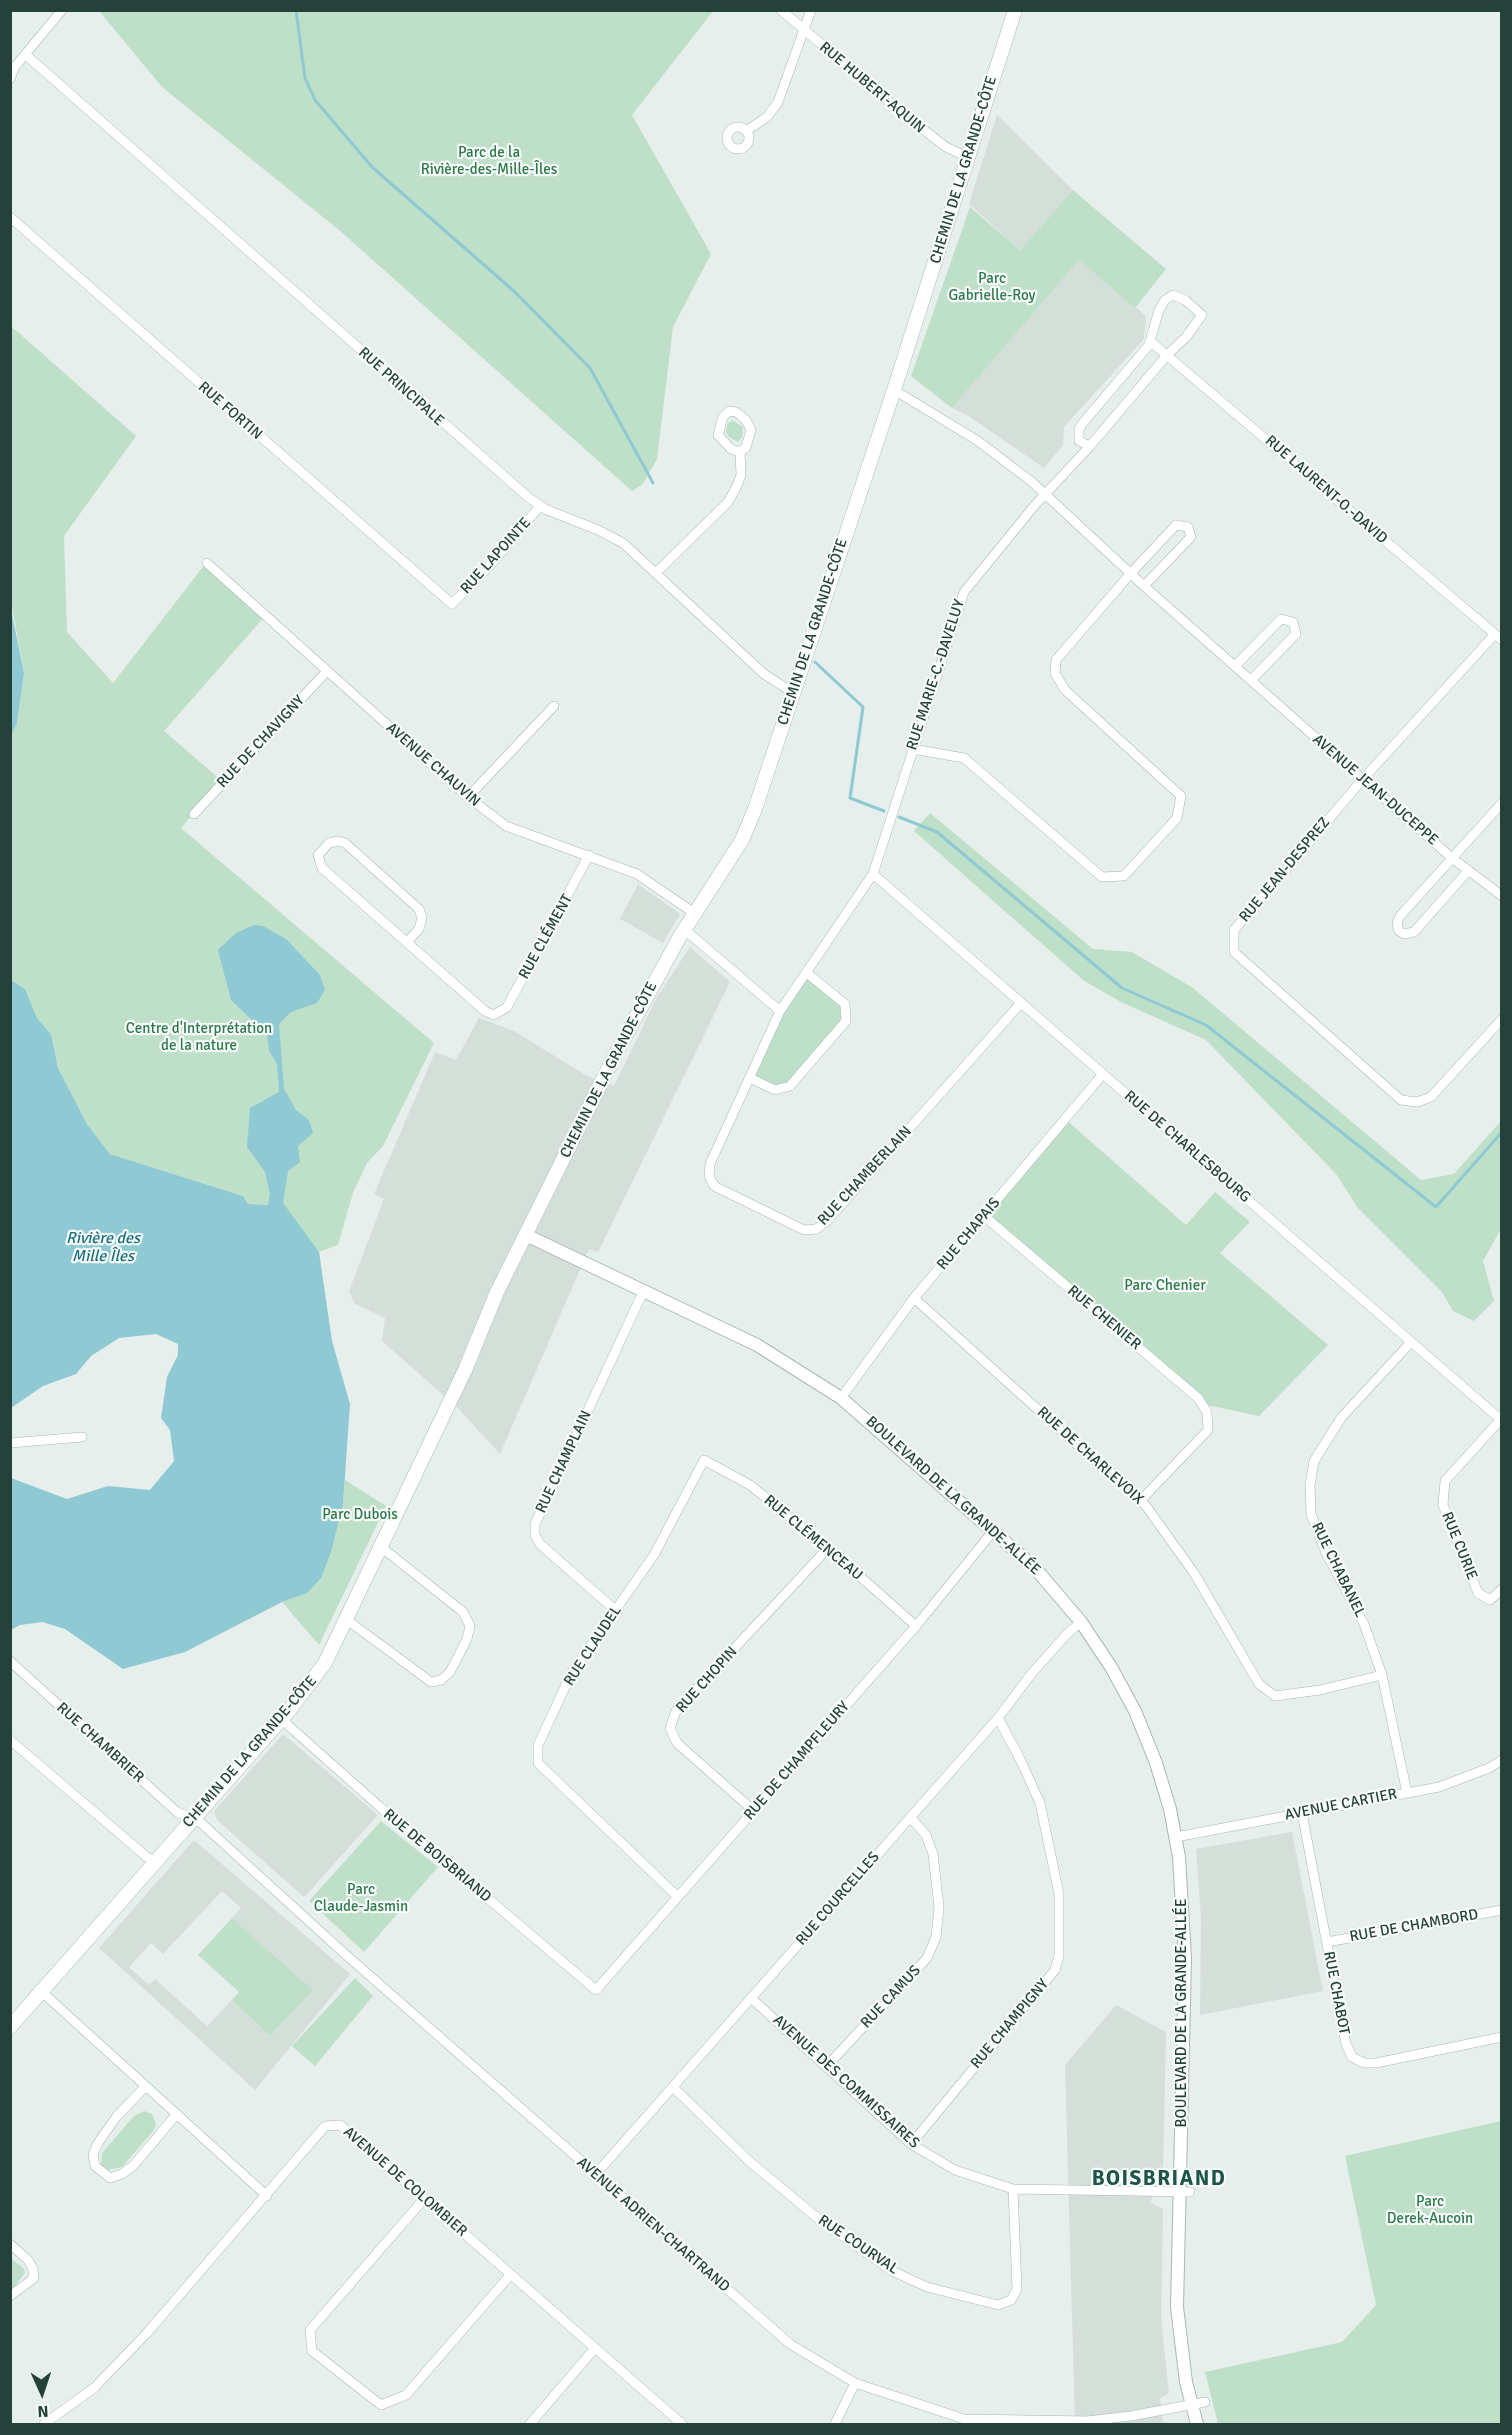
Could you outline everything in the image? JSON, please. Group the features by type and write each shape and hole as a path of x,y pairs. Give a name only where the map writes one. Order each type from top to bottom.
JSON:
{"main road":[{"name":"CHEMIN DE LA GRANDE-CÔTE","path":"10,2027 281,1719 325,1663 465,1370 497,1292 616,1053 684,929 747,830 894,390 1015,10"}],"street":[{"path":"10,79 12,66 26,55 62,10"},
{"name":"RUE HUBERT-AQUIN","path":"781,10 935,140 954,153 969,158"},
{"path":"746,131 767,117 775,106 811,10"},
{"name":"RUE PRINCIPALE","path":"26,55 540,506 614,538 656,573 764,674 792,692"},
{"name":"RUE FORTIN","path":"10,217 452,604"},
{"name":"RUE MARIE-C.-DAVELUY","path":"873,874 964,592 1046,494 1090,446 1168,354 1186,337 1202,315 1185,300 1173,296 1165,300 1159,310 1150,341 1079,429 1079,441 1090,446"},
{"name":"RUE LAURENT-O.-DAVID","path":"1150,341 1498,637"},
{"name":"AVENUE JEAN-DUCEPPE","path":"894,390 978,441 1046,494 1144,586 1452,858 1502,896"},
{"path":"729,411 738,413 750,427 746,447 740,452 731,449 718,435 723,417 729,411"},
{"path":"656,573 731,498 741,475 740,452"},
{"name":"RUE LAPOINTE","path":"452,604 492,563 540,506"},
{"path":"912,749 964,758 1102,877 1124,876 1177,818 1181,796 1065,690 1055,674 1056,660 1131,573 1176,525 1188,527 1191,537 1144,586"},
{"name":"AVENUE CHAUVIN","path":"207,562 468,797 506,826 550,844 589,855 643,878 694,913"},
{"path":"1235,666 1281,619 1293,622 1296,634 1251,680"},
{"name":"RUE JEAN-DESPREZ","path":"1498,637 1363,779 1234,930 1234,952 1401,1100 1417,1102 1431,1097 1502,1018"},
{"name":"RUE DE CHAVIGNY","path":"194,813 327,671"},
{"path":"468,797 554,706"},
{"path":"1468,872 1416,931 1411,934 1401,933 1397,926 1398,918 1502,802"},
{"path":"338,841 345,843 419,909 422,918 419,929 407,942 322,868 318,855 329,843 338,841"},
{"name":"RUE CLÉMENT","path":"407,942 487,1012 498,1015 507,1007 589,855"},
{"name":"RUE CHAMBERLAIN","path":"873,874 780,1011 710,1164 709,1176 714,1186 804,1230 816,1229 834,1213 1021,1003"},
{"name":"RUE DE CHARLESBOURG","path":"873,874 1501,1419"},
{"path":"684,929 780,1011"},
{"path":"750,1078 774,1090 790,1086 846,1021 845,1004 807,973"},
{"name":"RUE CHAPAIS","path":"841,1398 914,1298 1103,1074"},
{"name":"RUE CHENIER","path":"984,1216 1198,1398 1207,1412 1208,1430 1141,1500"},
{"name":"BOULEVARD DE LA GRANDE-ALLÉE","path":"526,1235 757,1345 841,1398 994,1530 1043,1576 1082,1622 1111,1667 1139,1721 1159,1772 1176,1837 1185,1936 1185,2191 1178,2318 1191,2405 1197,2424"},
{"name":"RUE CHAMPLAIN","path":"615,1610 540,1544 535,1535 535,1524 644,1290"},
{"name":"RUE DE CHARLEVOIX","path":"914,1298 1141,1500 1194,1573 1259,1684 1275,1696 1320,1690 1382,1675"},
{"name":"RUE CHABANEL","path":"1407,1793 1382,1675 1364,1624 1326,1553 1311,1514 1310,1485 1314,1461 1341,1418 1411,1342"},
{"name":"RUE CURIE","path":"1501,1419 1445,1481 1443,1505 1478,1593 1490,1600 1502,1589"},
{"path":"10,1443 82,1437"},
{"name":"RUE CLAUDEL","path":"678,1897 538,1763 538,1745 572,1672 654,1555 704,1460"},
{"name":"RUE CLÉMENCEAU","path":"704,1460 750,1485 828,1548 916,1626"},
{"name":"RUE DE CHAMPFLEURY","path":"596,1990 916,1626 994,1530"},
{"path":"347,1620 431,1682 438,1682 447,1676 466,1639 470,1626 463,1612 381,1547"},
{"name":"RUE CHOPIN","path":"753,1811 677,1743 670,1728 676,1711 828,1548"},
{"name":"RUE COURCELLES","path":"595,2175 998,1718 1032,1673 1067,1634 1082,1622"},
{"name":"RUE CHAMBRIER","path":"10,1661 177,1812 192,1819"},
{"name":"RUE CHAMPIGNY","path":"911,2144 1055,1970 1059,1956 1059,1894 1040,1803 998,1718"},
{"name":"RUE DE BOISBRIAND","path":"281,1719 380,1807 596,1990"},
{"path":"10,1740 154,1863"},
{"name":"AVENUE CARTIER","path":"1176,1837 1456,1782 1502,1760"},
{"name":"RUE CHABOT","path":"1302,1813 1346,2044 1350,2054 1359,2062 1369,2063 1402,2059 1502,2037"},
{"name":"RUE CAMUS","path":"827,2066 927,1958 936,1937 939,1908 933,1854 926,1835 910,1817"},
{"name":"AVENUE ADRIEN-CHARTRAND","path":"192,1819 200,1822 345,1954 790,2344 855,2383 964,2422 1087,2421 1205,2402"},
{"name":"RUE DE CHAMBORD","path":"1327,1942 1502,1910"},
{"path":"42,1992 267,2196"},
{"name":"AVENUE DES COMMISSAIRES","path":"751,1998 911,2144 955,2170 1013,2189 1185,2191"},
{"name":"RUE COURVAL","path":"673,2086 749,2161 814,2216 892,2271 927,2287 998,2304 1011,2300 1017,2289 1013,2189"},
{"path":"145,2087 117,2116 98,2143 93,2155 95,2166 110,2178 122,2174 140,2158 176,2115"},
{"name":"AVENUE DE COLOMBIER","path":"44,2424 59,2421 94,2388 147,2333 325,2126 340,2125 682,2424"},
{"path":"424,2199 310,2330 312,2351 381,2406 406,2395 510,2274"},
{"path":"10,2244 28,2260 33,2269 34,2278 10,2296"},
{"path":"530,2424 595,2348"},
{"path":"835,2424 855,2383"}],"shaded area":[{"path":"997,115 1073,190 1020,250 969,204"},
{"path":"1079,260 1146,316 1144,339 1064,427 1063,445 1044,468 967,415 952,408"},
{"path":"638,884 680,914 663,943 620,919"},
{"path":"690,947 730,982 598,1252 589,1249 500,1454 459,1409 382,1341 385,1318 354,1303 349,1291 384,1199 374,1194 435,1052 456,1060 479,1018 514,1031 587,1076 614,1086 657,997"},
{"path":"283,1734 378,1815 304,1897 217,1820 214,1811"},
{"path":"1292,1832 1323,1991 1200,2015 1201,1918 1196,1849"},
{"path":"194,1840 350,1974 255,2090 99,1948","holes":["222,1891 241,1908 232,1918 313,1990 270,2036 232,2000 207,2026 155,1979 149,1985 129,1967 151,1943 163,1954"]},
{"path":"1116,2005 1166,2032 1163,2174 1154,2180 1151,2203 1163,2209 1161,2318 1169,2393 1160,2398 1163,2422 1174,2424 1075,2424 1065,2065"}],"green space":[{"name":"Parc de la Rivière-des-Mille-Îles","path":"99,11 713,11 632,115 711,254 673,327 657,459 643,484 632,491 339,230 162,87"},
{"name":"Parc Gabrielle-Roy","path":"1073,190 1166,269 1135,308 1079,260 952,408 911,376 970,207 1020,250"},
{"name":"Centre d'Interprétation de la nature","path":"11,326 136,436 64,536 67,632 113,683 206,563 265,616 164,731 222,781 181,828 434,1043 383,1146 367,1163 353,1193 338,1245 319,1252 303,1232 268,1205 248,1204 243,1196 110,1154 87,1124 58,1068 51,1034 37,1018 25,989 11,980 10,736 17,723 24,673 11,601"},
{"path":"732,420 743,427 742,437 738,442 729,437 726,432 727,425"},
{"path":"930,813 1093,949 1132,952 1193,988 1421,1180 1454,1174 1501,1121 1501,1229 1483,1261 1494,1301 1474,1321 1453,1311 1442,1292 1358,1208 1336,1174 1206,1040 1121,1002 1083,980 914,831"},
{"path":"807,973 845,1004 846,1021 790,1086 775,1090 750,1078 780,1011"},
{"name":"Parc Chenier","path":"1065,1119 1186,1225 1215,1192 1250,1222 1220,1253 1328,1345 1259,1416 1207,1405 984,1216"},
{"name":"Parc Dubois","path":"345,1480 386,1506 319,1645 282,1602 307,1593 343,1504"},
{"name":"Parc Claude-Jasmin","path":"381,1821 438,1867 364,1952 309,1901"},
{"path":"232,1918 313,1990 270,2036 232,2000 239,1992 198,1955"},
{"path":"355,1978 375,1998 372,1997 315,2066 292,2046"},
{"path":"144,2111 152,2114 156,2124 154,2130 122,2167 108,2170 101,2165 102,2153 134,2116"},
{"name":"Parc Derek-Aucoin","path":"1501,2121 1501,2422 1499,2424 1218,2424 1205,2372 1342,2342 1376,2305 1345,2156"},
{"path":"11,2258 24,2269 25,2273 11,2291"}],"water":[{"path":"10,604 24,673 17,723 11,736"},
{"name":"Rivière des Mille Îles","path":"254,925 263,926 286,939 320,975 325,990 317,1003 291,1012 279,1024 284,1089 296,1110 309,1120 313,1133 298,1146 300,1162 288,1171 283,1203 319,1252 332,1341 350,1404 343,1504 331,1552 321,1578 307,1593 282,1602 185,1652 123,1669 65,1629 42,1622 20,1625 11,1630 11,1478 67,1499 108,1486 150,1490 174,1461 170,1430 161,1418 167,1377 178,1355 178,1344 156,1334 119,1338 91,1356 76,1374 43,1386 11,1408 11,980 25,989 37,1018 51,1034 58,1068 87,1124 110,1154 243,1196 248,1204 268,1205 270,1194 265,1172 247,1147 250,1108 279,1092 277,1064 269,1051 267,1034 231,1000 218,950 236,933"}],"waterway":[{"path":"296,10 305,78 315,100 372,167 515,292 590,368 653,483"},
{"path":"815,662 863,707 850,798 884,811"},
{"path":"899,817 937,832 1122,988 1206,1025 1436,1207 1502,1132"}],"district":[{"name":"BOISBRIAND","path":"1159,2179"}]}
